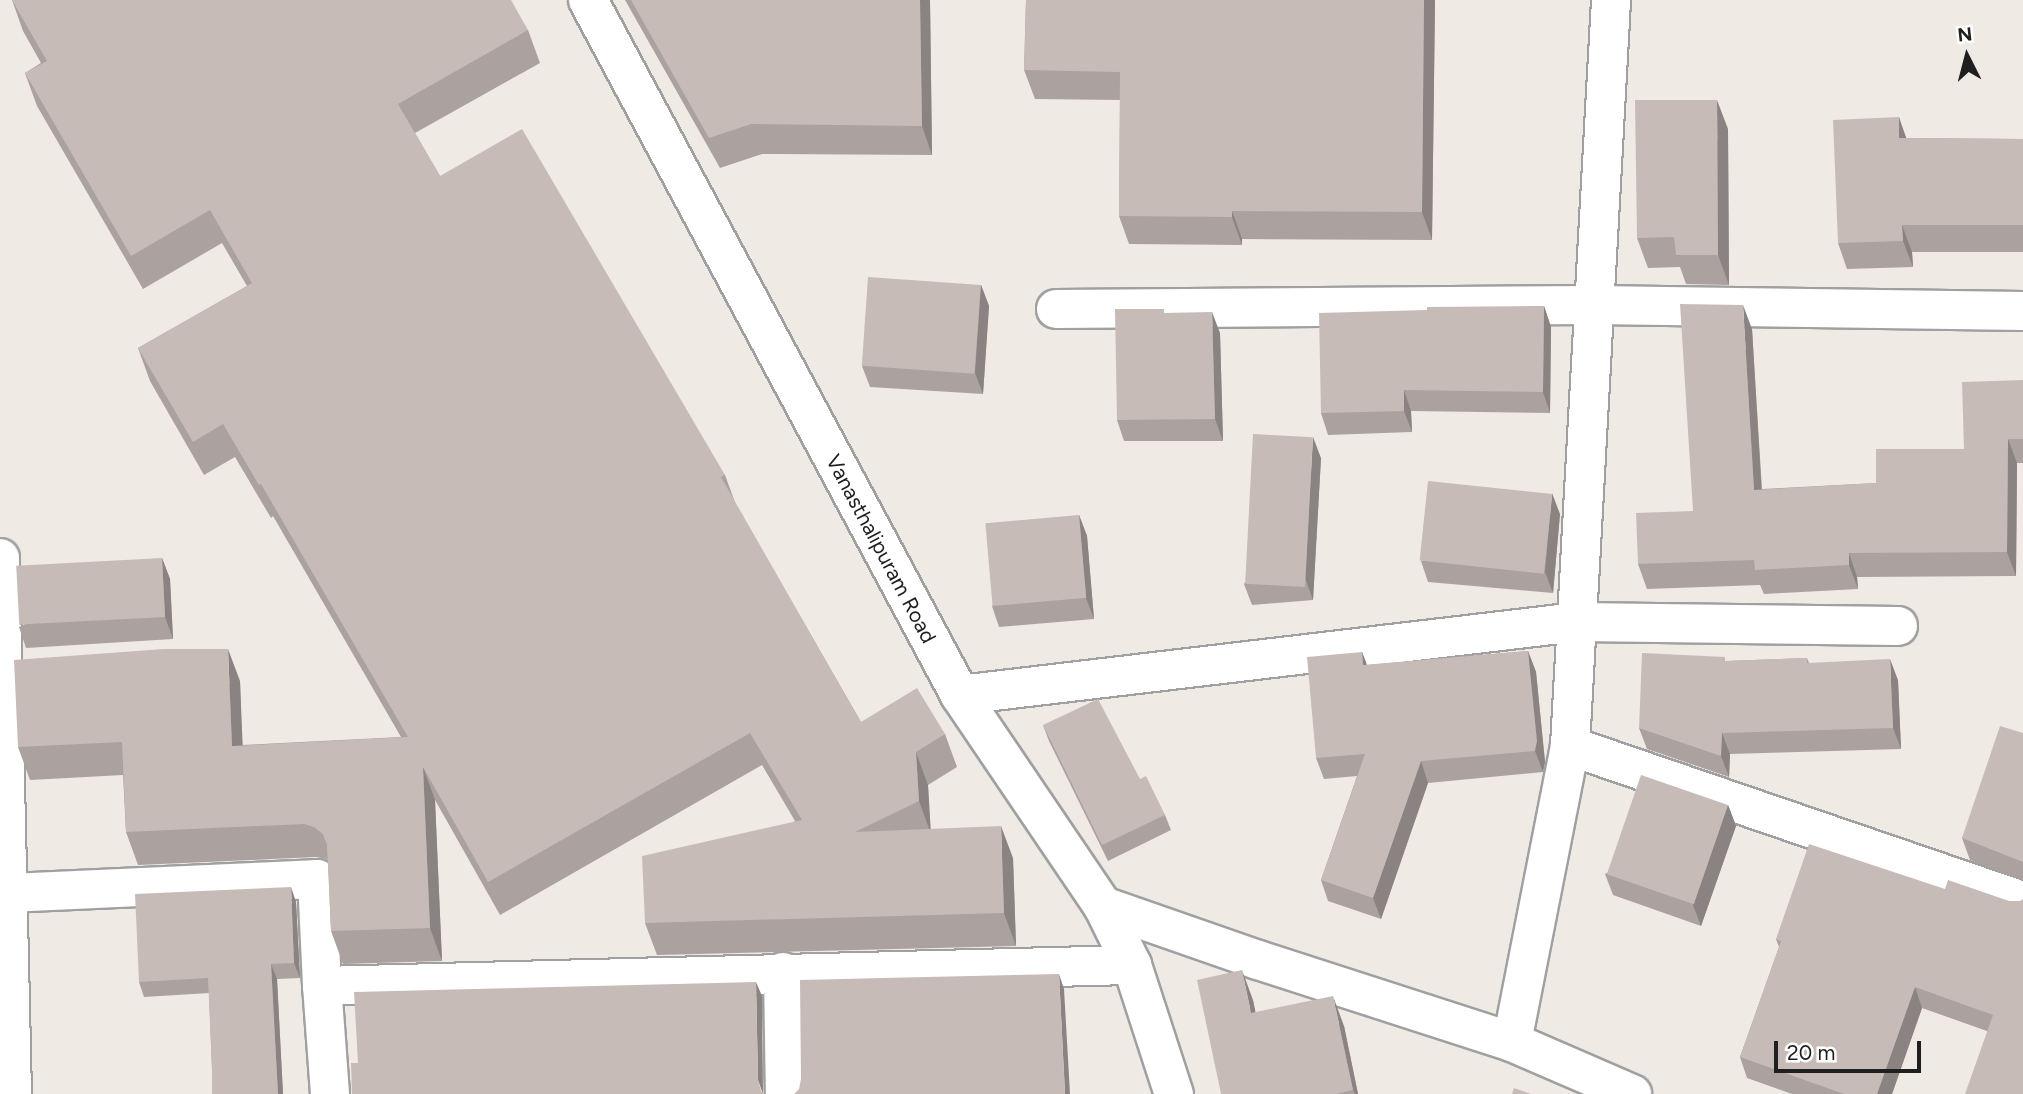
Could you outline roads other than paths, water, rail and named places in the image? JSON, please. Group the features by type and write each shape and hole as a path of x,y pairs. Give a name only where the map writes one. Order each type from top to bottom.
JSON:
{"street":[{"name":"Vanasthalipuram Road","path":"588,0 960,695 1103,906 1132,965 1174,1094"},
{"path":"1512,1042 1570,746 1611,0"},
{"path":"1056,309 1594,305 2023,311"},
{"path":"0,558 12,1094"},
{"path":"960,695 1577,622 1898,625"},
{"path":"3,672 44,669"},
{"path":"1570,746 2023,901"},
{"path":"6,917 317,879 330,1094"},
{"path":"1103,906 1258,960 1512,1042 1633,1094"},
{"path":"322,986 1132,965"},
{"path":"783,972 785,1094"}]}
